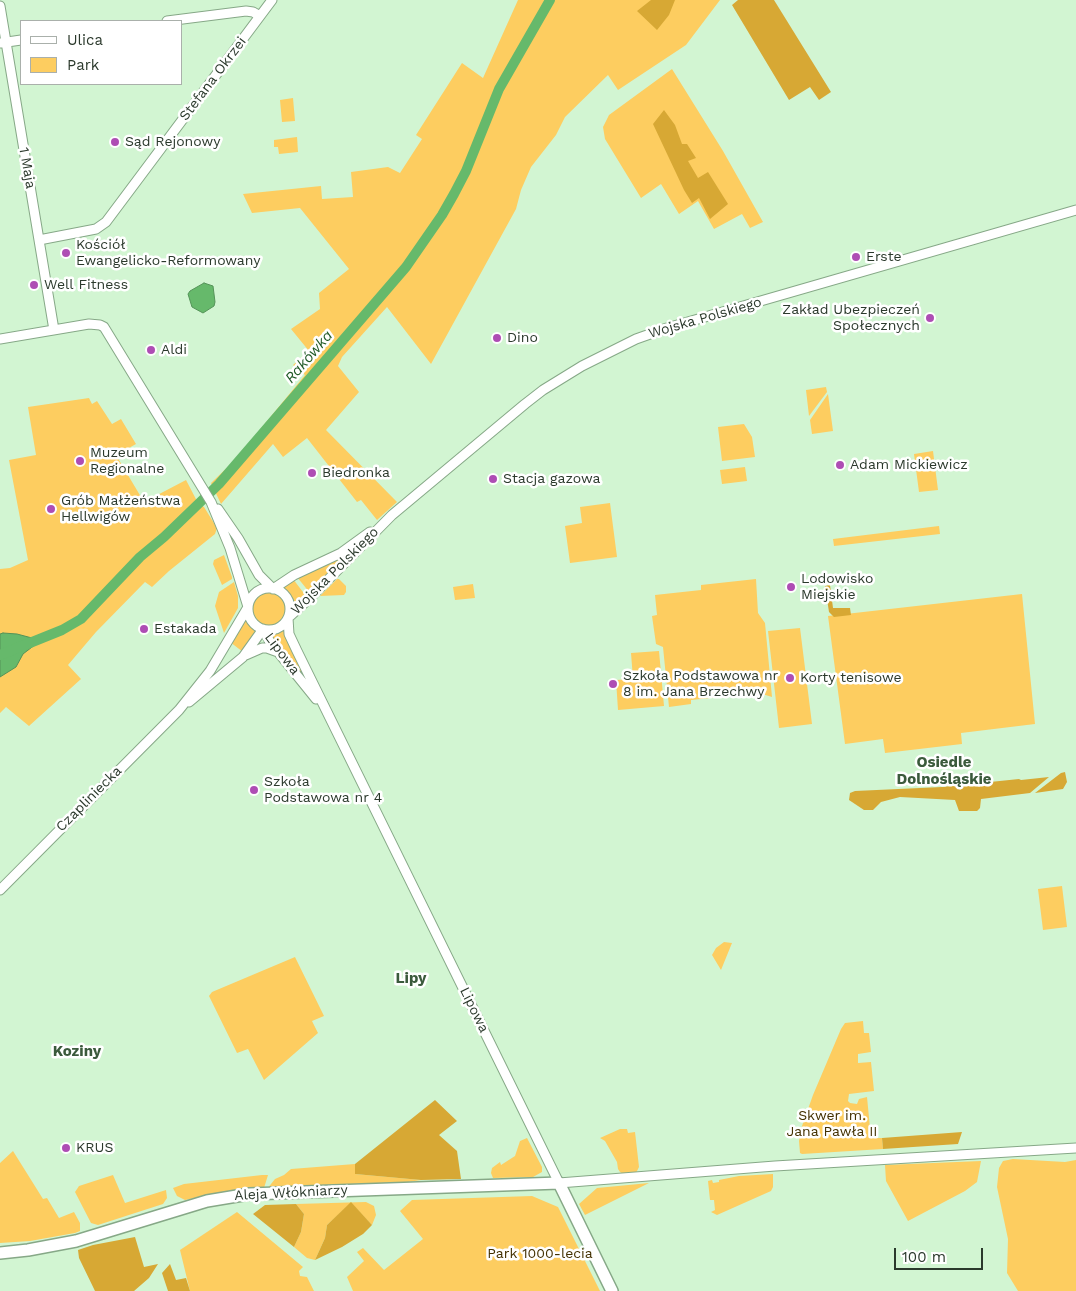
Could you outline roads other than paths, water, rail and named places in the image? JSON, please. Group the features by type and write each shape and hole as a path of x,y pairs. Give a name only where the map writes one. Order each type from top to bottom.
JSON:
{"main road":[{"name":"Aleja Włókniarzy","path":"0,1253 37,1249 76,1241 206,1201 249,1194 559,1183"},
{"name":"Lipowa","path":"559,1183 612,1291"}],"street":[{"name":"Stefana Okrzei","path":"39,240 96,229 106,222 272,0"},
{"name":"1 Maja","path":"0,6 3,42 54,330"},
{"path":"175,20 246,11 260,16"},
{"path":"3,42 20,40"},
{"name":"Wojska Polskiego","path":"273,589 294,575 341,553 383,523 543,390 582,366 636,339 667,328 1076,210"},
{"path":"0,339 89,324 100,325 109,334 202,488 222,514 259,575 273,589"},
{"path":"212,502 230,548 250,619 263,629 275,629 288,618 289,606 287,600 279,591 273,589 256,592 248,607"},
{"name":"Wojska Polskiego","path":"288,618 371,538 383,523"},
{"path":"259,575 272,580 294,575"},
{"name":"Czapliniecka","path":"0,890 178,710 210,671 248,607"},
{"name":"Lipowa","path":"288,618 290,636 559,1183"},
{"name":"Czapliniecka","path":"178,710 203,692 245,655 263,629"},
{"name":"Lipowa","path":"263,629 270,642 316,698 335,728"},
{"path":"245,655 262,648 278,652"},
{"path":"559,1183 782,1165 1076,1148"}],"waterway":[{"name":"Rakówka","path":"0,655 62,630 81,619 140,557 164,537 219,484 406,267 442,215 454,194 466,171 499,89 550,0"}],"place":[{"name":"Sąd Rejonowy","path":"115,142"},
{"name":"Kościół Ewangelicko-Reformowany","path":"66,253"},
{"name":"Erste","path":"856,257"},
{"name":"Well Fitness","path":"34,285"},
{"name":"Zakład Ubezpieczeń Społecznych","path":"930,318"},
{"name":"Dino","path":"497,338"},
{"name":"Aldi","path":"151,350"},
{"name":"Muzeum Regionalne","path":"80,461"},
{"name":"Adam Mickiewicz","path":"840,465"},
{"name":"Biedronka","path":"312,473"},
{"name":"Stacja gazowa","path":"493,479"},
{"name":"Grób Małżeństwa Hellwigów","path":"51,509"},
{"name":"Lodowisko Miejskie","path":"791,587"},
{"name":"Estakada","path":"144,629"},
{"name":"Korty tenisowe","path":"790,678"},
{"name":"Szkoła Podstawowa nr 8 im. Jana Brzechwy","path":"613,684"},
{"name":"Szkoła Podstawowa nr 4","path":"254,790"},
{"name":"KRUS","path":"66,1148"}],"district":[{"name":"Osiedle Dolnośląskie","path":"944,772"},
{"name":"Lipy","path":"411,979"},
{"name":"Koziny","path":"77,1052"}],"park label":[{"name":"Skwer im. Jana Pawła II","path":"832,1124"},
{"name":"Park 1000-lecia","path":"540,1254"}]}
